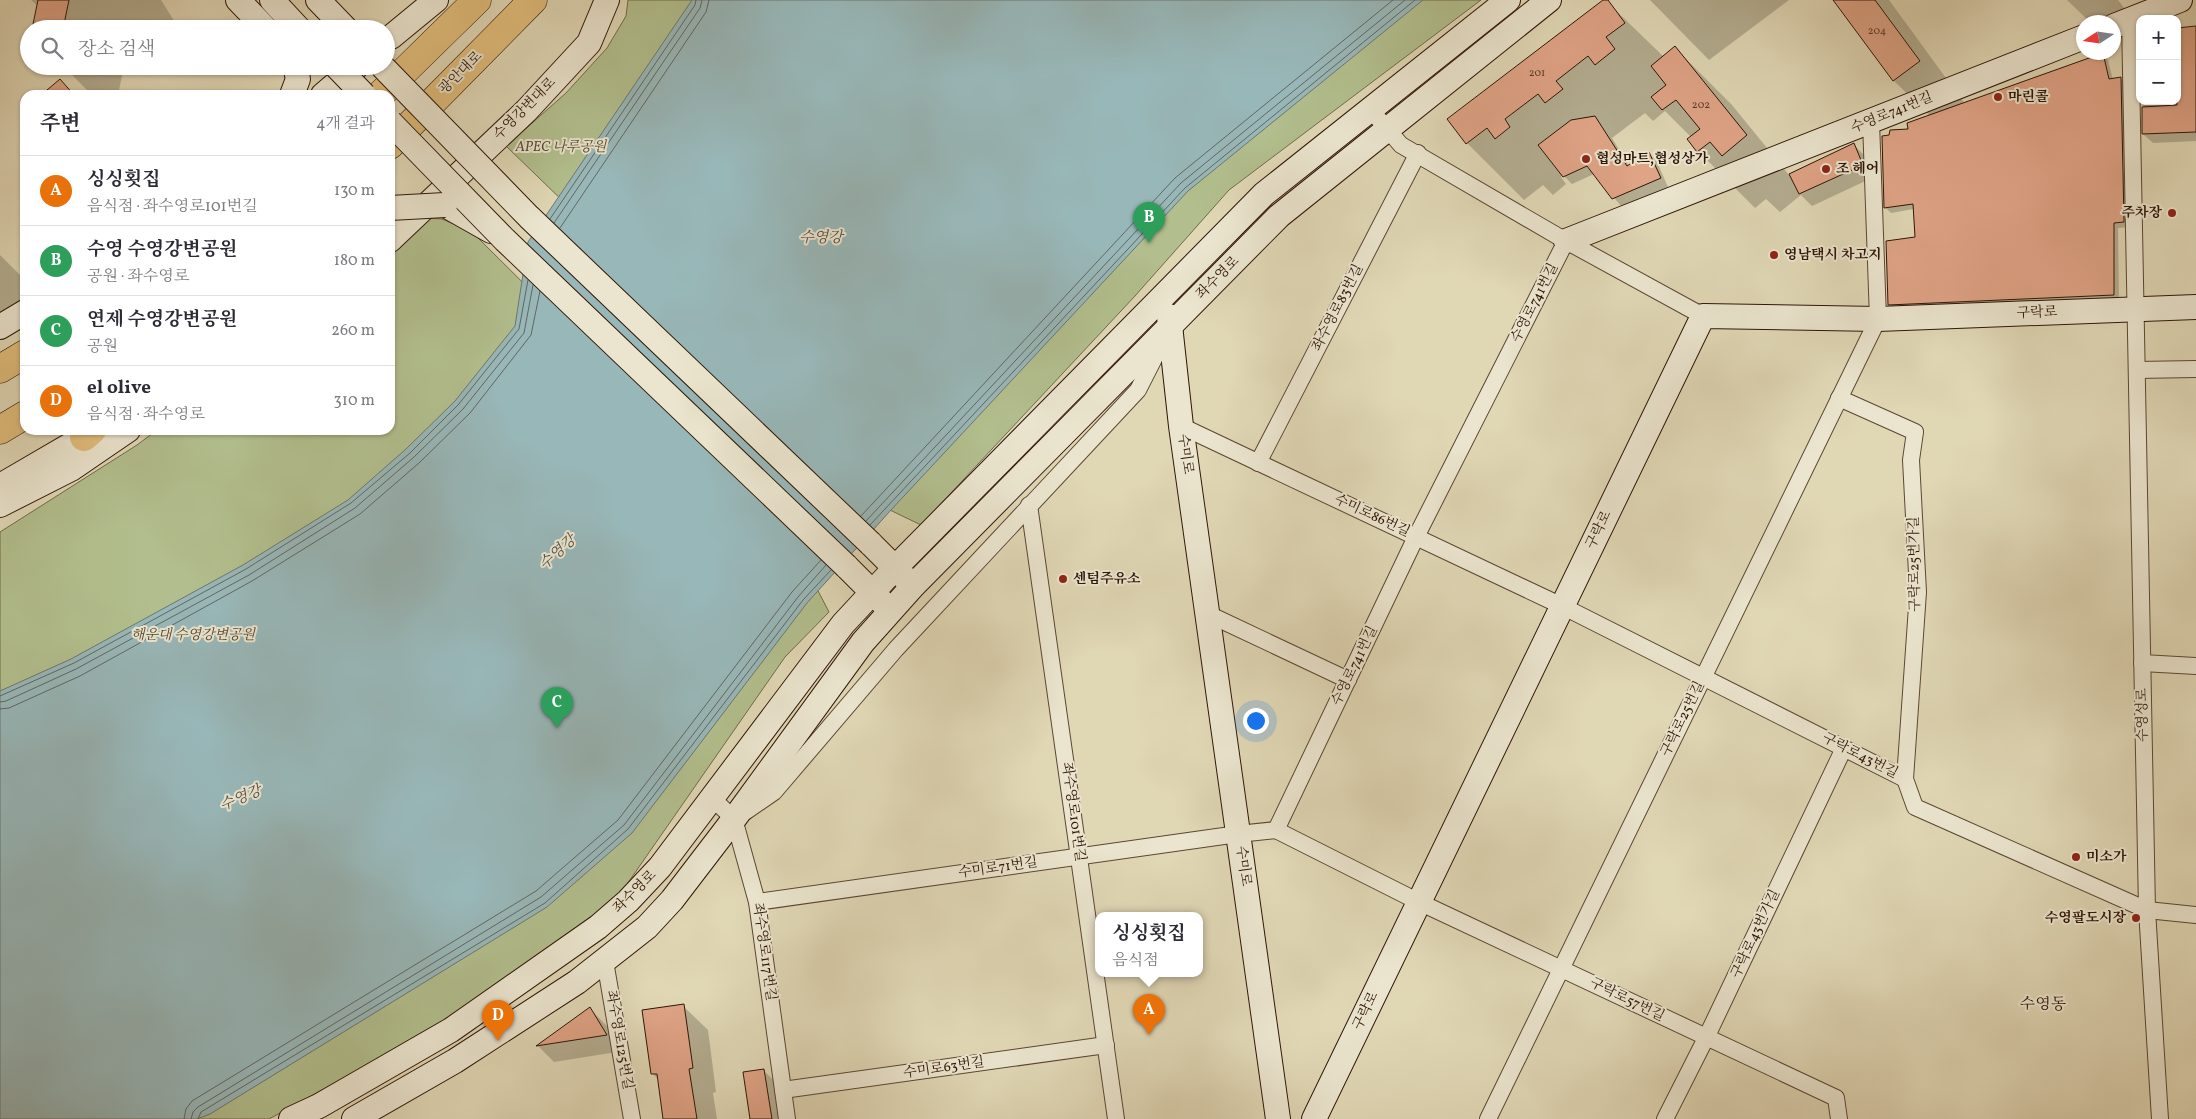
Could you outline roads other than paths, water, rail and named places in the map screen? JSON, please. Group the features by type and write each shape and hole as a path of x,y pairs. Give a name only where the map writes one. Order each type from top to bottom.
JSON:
{"highway":[{"path":"385,90 477,0"},
{"name":"광안대로","path":"395,140 533,0"},
{"path":"0,368 20,357"},
{"path":"0,430 20,418"}],"main road":[{"path":"238,0 257,20"},
{"path":"272,0 291,20"},
{"path":"318,0 337,20"},
{"path":"395,31 418,0"},
{"path":"395,34 436,0"},
{"path":"589,43 595,0"},
{"name":"수영강변대로","path":"395,235 526,111 589,43 607,0"},
{"name":"좌수영로","path":"291,1119 316,1112 451,1030 598,927 628,901 660,868 842,624 895,568 1264,194 1508,0"},
{"name":"좌수영로","path":"354,1119 455,1061 577,982 646,927 672,900 734,819 863,642 913,586 1279,216 1549,0"},
{"path":"2122,22 2180,0"},
{"name":"수영로741번길","path":"1566,241 2076,40"},
{"path":"294,90 298,79 297,75"},
{"path":"345,75 359,90"},
{"path":"329,90 346,75"},
{"path":"391,75 529,217 913,586"},
{"path":"395,127 505,240 891,611"},
{"path":"395,208 445,205 505,240"},
{"name":"수미로","path":"1165,295 1181,426 1278,1119"},
{"name":"구락로","path":"1314,1119 1703,316 1878,319 2196,307"},
{"path":"0,327 20,315"},
{"path":"0,486 86,435"},
{"path":"0,505 70,469 121,435"}],"street":[{"name":"수영성로","path":"2122,22 2136,310 2147,910 2160,1119"},
{"path":"1370,109 1401,145 1418,153 1566,241 1703,316"},
{"path":"1870,122 1878,319"},
{"name":"좌수영로83번길","path":"1258,463 1418,153"},
{"name":"수영로741번길","path":"1276,830 1416,537 1566,241"},
{"name":"구락로25번길","path":"1488,1119 1878,319"},
{"path":"712,798 734,819 774,792 896,649 1138,390 1170,326"},
{"path":"2137,370 2196,369"},
{"name":"구락로25번가길","path":"1839,398 1915,432 1911,460 1918,592 1905,779"},
{"name":"수미로86번길","path":"1181,426 1562,606"},
{"name":"좌수영로101번길","path":"1030,505 1095,969"},
{"name":"구락로43번길","path":"1562,606 1905,779 1915,807 2147,910 2196,915"},
{"path":"1208,614 1348,680"},
{"path":"2142,663 2196,666"},
{"name":"구락로43번가길","path":"1665,1119 1706,1038 1844,748"},
{"name":"좌수영로117번길","path":"734,819 757,902 787,1119"},
{"path":"1238,834 1276,830 1419,902"},
{"name":"수미로71번길","path":"757,902 1238,834"},
{"name":"구락로57번길","path":"1419,902 1836,1098 1839,1119"},
{"name":"좌수영로125번길","path":"605,960 632,1119"},
{"name":"좌수영로101번길","path":"1096,977 1116,1119"},
{"name":"수미로63번길","path":"783,1090 1106,1046"}],"water":[{"name":"수영강","path":"692,0 1423,0 1188,191 807,603 632,833 547,907 210,1114 197,1119 0,1119 0,691 71,659 243,565 348,500 406,449 455,401 515,326 528,242"}],"place":[{"name":"마린콜","path":"1998,97"},
{"name":"협성마트,협성상가","path":"1586,159"},
{"name":"조 헤어","path":"1826,169"},
{"name":"주차장","path":"2172,213"},
{"name":"수영 수영강변공원","path":"1149,243"},
{"name":"영남택시 차고지","path":"1774,255"},
{"name":"센텀주유소","path":"1063,579"},
{"name":"연제 수영강변공원","path":"557,728"},
{"name":"미소가","path":"2076,857"},
{"name":"수영팔도시장","path":"2136,918"},
{"name":"싱싱횟집","path":"1149,1035"},
{"name":"el olive","path":"498,1041"}],"district":[{"name":"수영동","path":"2043,1005"}],"park label":[{"name":"APEC 나루공원","path":"561,147"},
{"name":"해운대 수영강변공원","path":"193,635"}]}
